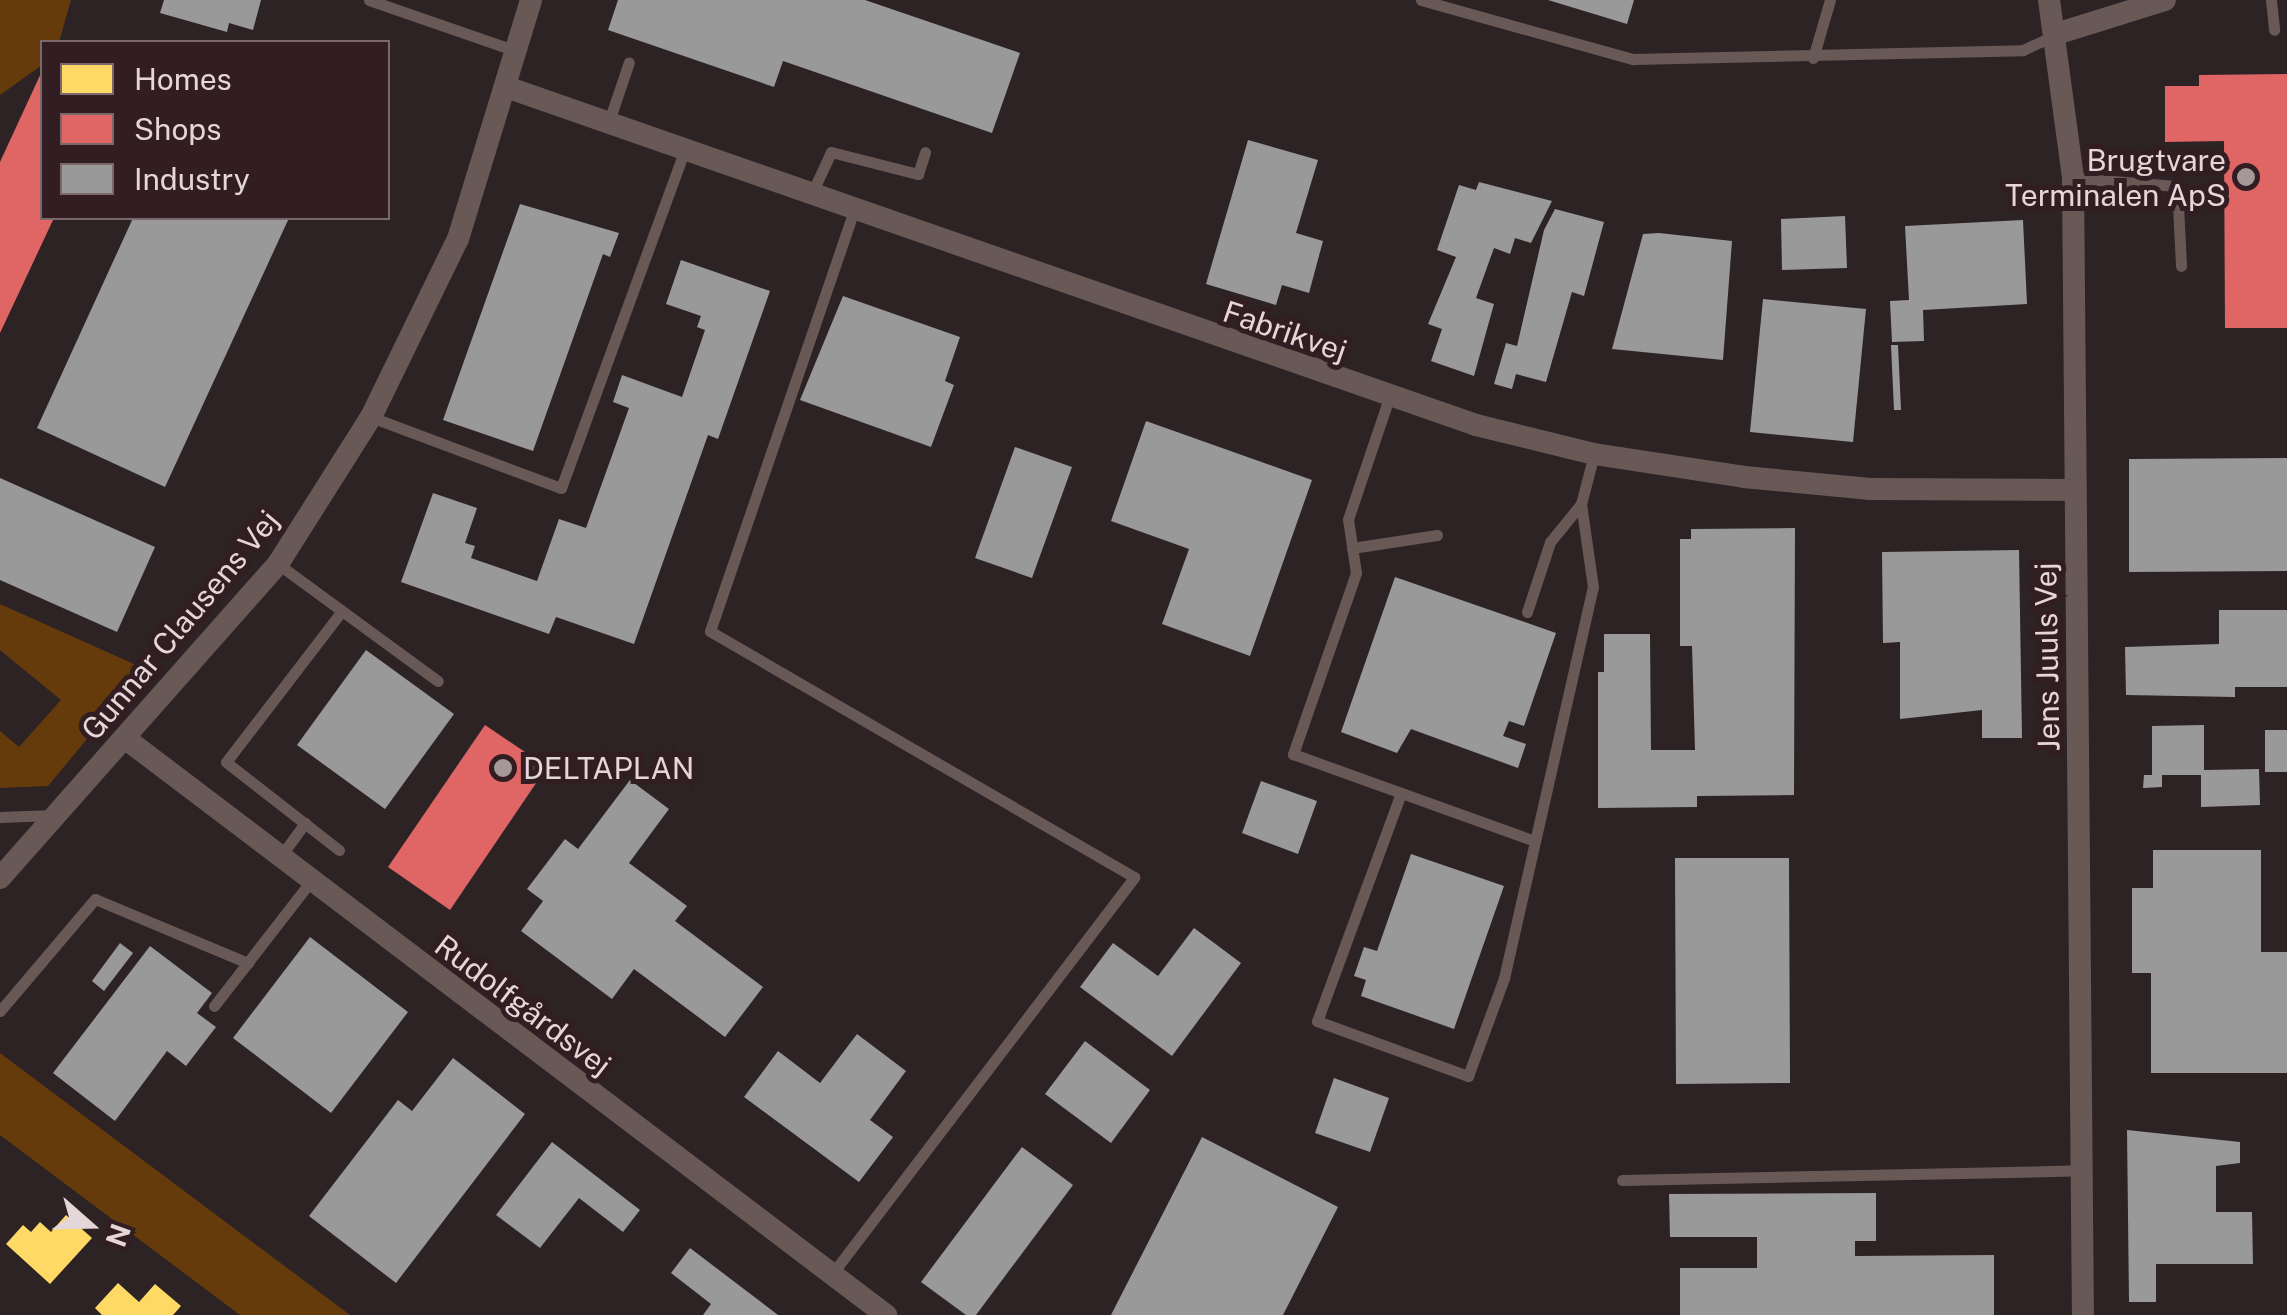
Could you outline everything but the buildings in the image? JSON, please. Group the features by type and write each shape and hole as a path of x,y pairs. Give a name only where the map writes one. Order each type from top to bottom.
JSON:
{"street":[{"name":"Gunnar Clausens Vej","path":"0,878 278,564 371,417 458,239 531,0"},
{"name":"Jens Juuls Vej","path":"2049,0 2073,178 2083,1315"},
{"path":"2056,34 2165,0"},
{"name":"Fabrikvej","path":"506,87 1390,398 1594,454 1870,490 2075,490"},
{"name":"Rudolfgårdsvej","path":"126,739 830,1278 886,1315"}],"lane":[{"path":"369,0 516,51"},
{"path":"1421,0 1633,59 1812,58 2023,50 2056,34"},
{"path":"1812,58 1830,0"},
{"path":"2271,0 2274,30"},
{"path":"608,124 629,62"},
{"path":"371,417 561,488 684,151"},
{"path":"811,197 831,152 918,174 925,152"},
{"path":"2073,178 2178,186 2181,266"},
{"path":"830,1278 1134,877 710,631 854,212"},
{"path":"1390,398 1348,519 1356,573 1293,754 1535,841"},
{"path":"1401,793 1317,1022 1468,1076 1504,978 1592,587 1581,504 1594,454"},
{"path":"1526,612 1550,542 1581,504"},
{"path":"1352,548 1437,534"},
{"path":"278,564 438,681"},
{"path":"339,850 226,762 342,611"},
{"path":"0,817 58,814"},
{"path":"280,856 305,824"},
{"path":"214,1006 311,880"},
{"path":"0,1012 95,900 248,963"},
{"path":"1622,1180 2082,1170"}],"shaded area":[{"path":"0,0 71,0 60,40 40,40 40,66 0,95"},
{"path":"0,604 145,669 48,786 0,788 0,731 19,747 61,700 0,650"},
{"path":"0,1053 350,1315 240,1315 0,1135"}],"place":[{"name":"Brugtvare Terminalen ApS","path":"2246,177"},
{"name":"DELTAPLAN","path":"503,768"}]}
